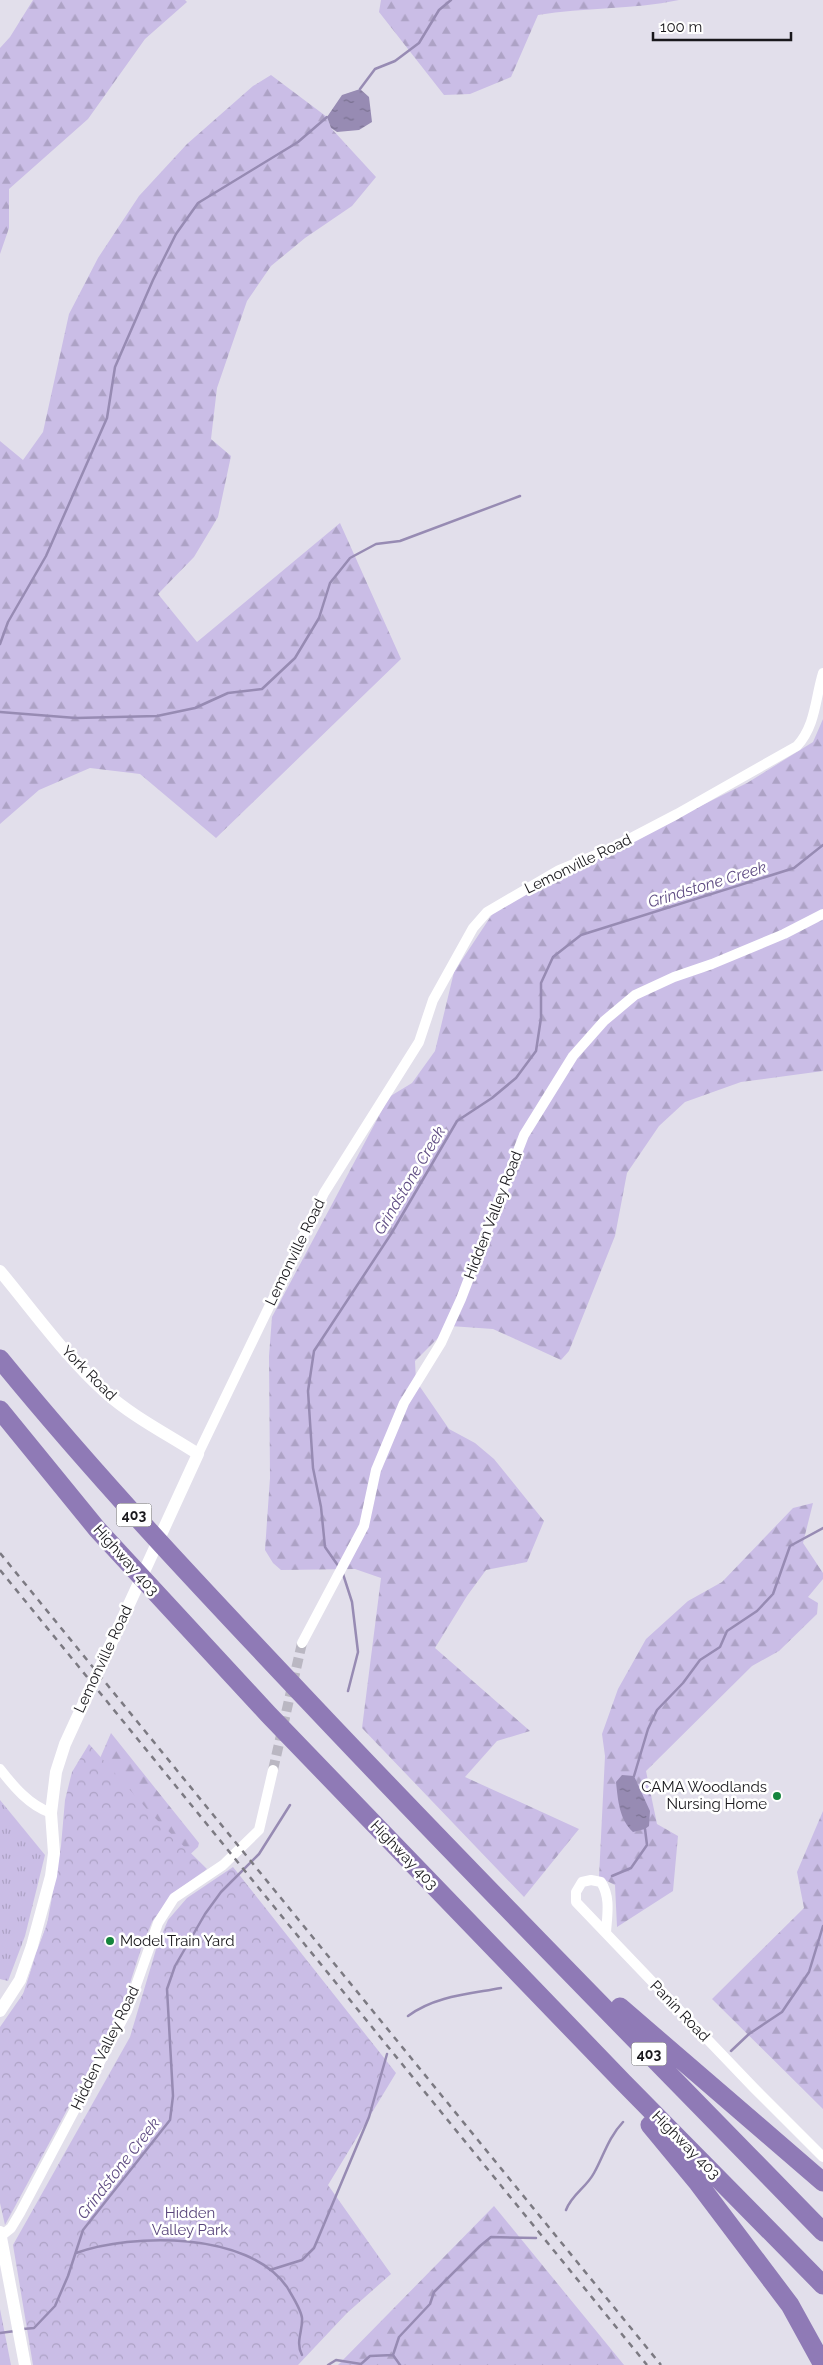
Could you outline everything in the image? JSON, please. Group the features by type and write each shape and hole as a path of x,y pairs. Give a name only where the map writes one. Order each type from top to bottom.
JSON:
{"highway":[{"name":"403","path":"0,1359 54,1425 194,1581 475,1875 823,2232"},
{"name":"Highway 403","path":"0,1410 98,1529 255,1700 549,2005 823,2285"},
{"path":"475,1875 638,2024 823,2182"},
{"path":"549,2005 698,2183 790,2305 823,2365"}],"street":[{"name":"Lemonville Road","path":"0,2011 20,1980 32,1946 51,1876 54,1853 51,1814 56,1772 64,1744 180,1491 324,1193 419,1042 433,1000 473,928 487,912 559,870 612,848 677,814 797,746 809,729 815,714 823,673"},
{"name":"Hidden Valley Road","path":"302,1643 364,1526 376,1470 404,1403 441,1344 461,1299 524,1135 573,1056 604,1021 635,996 674,977 712,964 784,934 823,914"},
{"name":"York Road","path":"0,1271 48,1330 105,1392 128,1410 198,1454"},
{"path":"0,1769 19,1793 51,1814"},
{"name":"Hidden Valley Road","path":"0,2234 11,2228 127,2011 158,1923 174,1898 224,1865 259,1830 273,1770"},
{"name":"Panin Road","path":"606,1933 608,1906 606,1891 601,1882 591,1880 582,1882 576,1892 576,1902 754,2088 823,2157"},
{"path":"0,2234 20,2348 25,2365"}],"green space":[{"path":"33,0 185,0 187,2 145,39 88,119 9,189 9,228 0,254 0,48 10,37"},
{"path":"381,0 679,0 538,15 511,77 470,94 444,95 379,12"},
{"path":"271,75 327,117 331,128 376,177 352,206 305,238 271,266 247,301 217,388 211,439 231,456 218,517 194,557 158,594 197,642 340,523 401,659 216,838 140,774 90,768 39,790 0,824 0,441 23,460 43,432 69,314 98,258 139,196 187,144 253,86"},
{"path":"823,719 823,1071 741,1082 685,1102 659,1126 627,1173 615,1236 569,1351 561,1360 493,1329 450,1326 415,1361 416,1381 449,1429 475,1443 494,1459 544,1521 527,1562 486,1570 467,1596 435,1648 530,1731 497,1741 465,1777 579,1829 524,1897 362,1728 381,1578 355,1569 281,1570 273,1563 265,1550 270,1478 269,1356 272,1317 389,1097 412,1083 435,1051 454,972 495,910 534,883 632,840 747,783 813,742"},
{"path":"813,1503 803,1543 823,1573 823,1579 808,1597 818,1603 817,1614 779,1651 752,1666 646,1771 657,1824 678,1836 673,1891 617,1927 615,1885 599,1877 605,1756 602,1734 618,1689 646,1639 688,1601 722,1582 793,1508"},
{"path":"111,1733 199,1843 198,1847 0,2033 22,1997 78,1832 91,1779"},
{"path":"89,1744 154,1817 207,1869 172,1894 152,1922 122,2008 5,2225 0,2203 0,2027 25,1991 36,1953 47,1925 61,1846 65,1800 72,1772"},
{"path":"0,1800 45,1855 25,1936 8,1981 0,1979"},
{"path":"823,1811 823,2109 712,1999 804,1908 797,1872"},
{"name":"Hidden Valley Park","path":"233,1867 396,2073 328,2185 391,2274 347,2313 298,2365 33,2365 13,2245 130,2037 157,1946 168,1920 187,1898"},
{"path":"494,2206 624,2365 338,2365"},
{"path":"0,2309 11,2365 0,2365"}],"water":[{"path":"360,89 369,97 372,122 359,130 337,132 331,128 327,117 342,95"},
{"path":"622,1775 634,1776 650,1811 649,1826 645,1829 633,1832 622,1815 616,1782"}],"waterway":[{"path":"360,89 375,69 395,61 419,43 439,10 451,0"},
{"path":"0,644 8,622 46,556 107,418 115,367 153,280 176,234 198,203 298,142 327,117"},
{"path":"0,712 76,718 157,716 195,708 228,693 262,689 295,658 319,618 330,583 350,558 376,544 400,541 520,496"},
{"name":"Grindstone Creek","path":"339,1567 325,1547 321,1507 313,1468 308,1391 314,1351 391,1234 457,1121 492,1098 516,1078 536,1051 541,1018 541,983 553,957 581,935 794,868 823,845"},
{"path":"634,1776 648,1729 657,1710 683,1683 700,1660 720,1647 727,1631 757,1611 773,1594 790,1546 823,1528"},
{"name":"Grindstone Creek","path":"343,1574 352,1602 358,1652 348,1691"},
{"name":"Grindstone Creek","path":"23,2329 34,2328 55,2306 68,2276 83,2230 170,2120 173,2096 167,1989 175,1966 205,1914 221,1892 259,1854 290,1805"},
{"path":"612,1876 631,1868 647,1845 645,1829"},
{"path":"731,2051 749,2034 782,2012 809,1972 823,1926"},
{"path":"408,2016 418,2009 441,2000 501,1988"},
{"path":"270,2270 302,2260 314,2248 369,2117 387,2054"},
{"path":"566,2210 591,2178 610,2140 623,2122"},
{"path":"393,2355 399,2337 430,2304 434,2292 480,2246 491,2237 536,2238"},
{"path":"76,2253 100,2246 157,2240 218,2246 245,2255 269,2269 287,2287 300,2310 302,2318 299,2341 302,2355"},
{"name":"Grindstone Creek","path":"0,2333 15,2331"},
{"path":"393,2355 400,2365"},
{"path":"328,2365 336,2360 361,2364 370,2356 393,2355"}],"tunnel":[{"path":"273,1770 302,1643"}],"railway":[{"path":"0,1553 661,2365"},
{"path":"0,1570 647,2365"}],"place":[{"name":"CAMA Woodlands Nursing Home","path":"777,1796"},
{"name":"Model Train Yard","path":"110,1941"}]}
